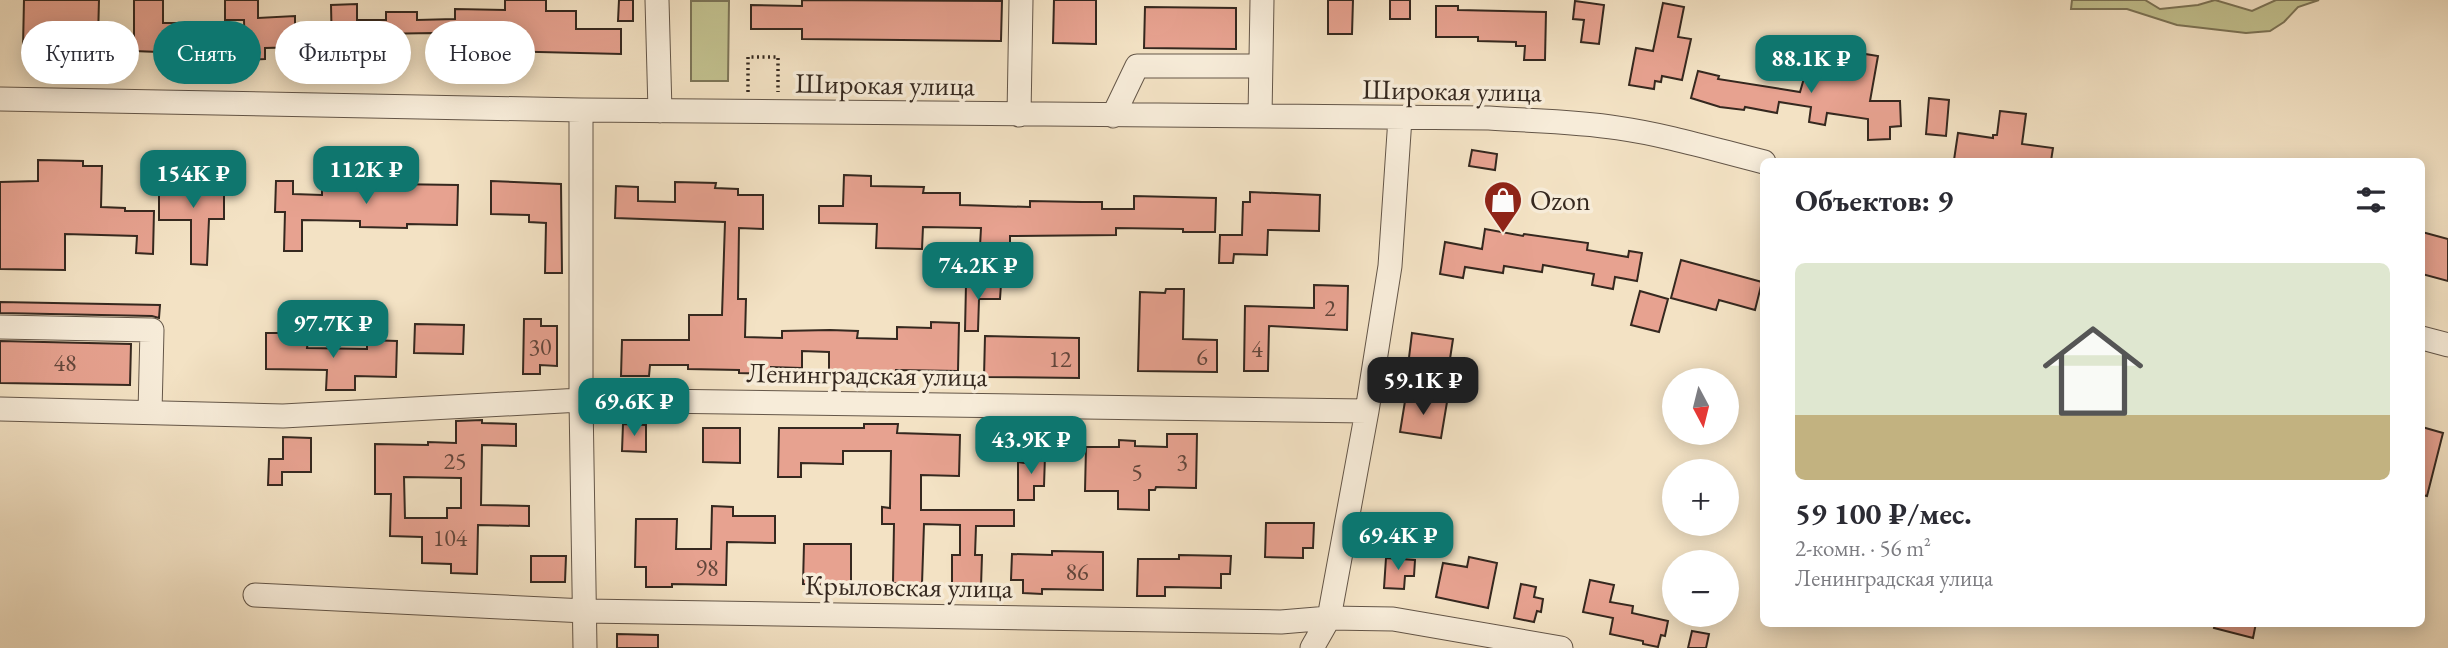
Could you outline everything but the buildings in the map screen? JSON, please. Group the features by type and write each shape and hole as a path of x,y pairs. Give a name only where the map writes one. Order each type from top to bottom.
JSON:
{"street":[{"path":"657,0 660,111"},
{"path":"1019,115 1020,0"},
{"path":"1260,116 1262,0"},
{"path":"1112,116 1137,66 1260,66"},
{"name":"Широкая улица","path":"0,99 581,110 1489,118 1617,128 1663,136 1760,161"},
{"path":"581,110 581,400 585,648"},
{"path":"1312,648 1329,618 1367,411 1390,266 1400,118"},
{"path":"0,327 152,330 150,412"},
{"path":"2425,339 2448,345"},
{"name":"Ленинградская улица","path":"0,409 283,416 581,400 1367,411"},
{"name":"Крыловская улица","path":"255,595 585,611 1281,622 1329,618 1393,619 1561,648"}],"path":[{"path":"748,112 748,57 778,57 778,112"}],"shaded area":[{"path":"2072,0 2145,0 2160,9 2198,5 2215,0 2252,11 2276,0 2319,0 2298,7 2284,22 2270,31 2246,33 2177,25 2127,9 2071,9"},
{"path":"691,1 729,1 728,81 691,81"}],"place":[{"name":"Ozon","path":"1503,234"}]}
